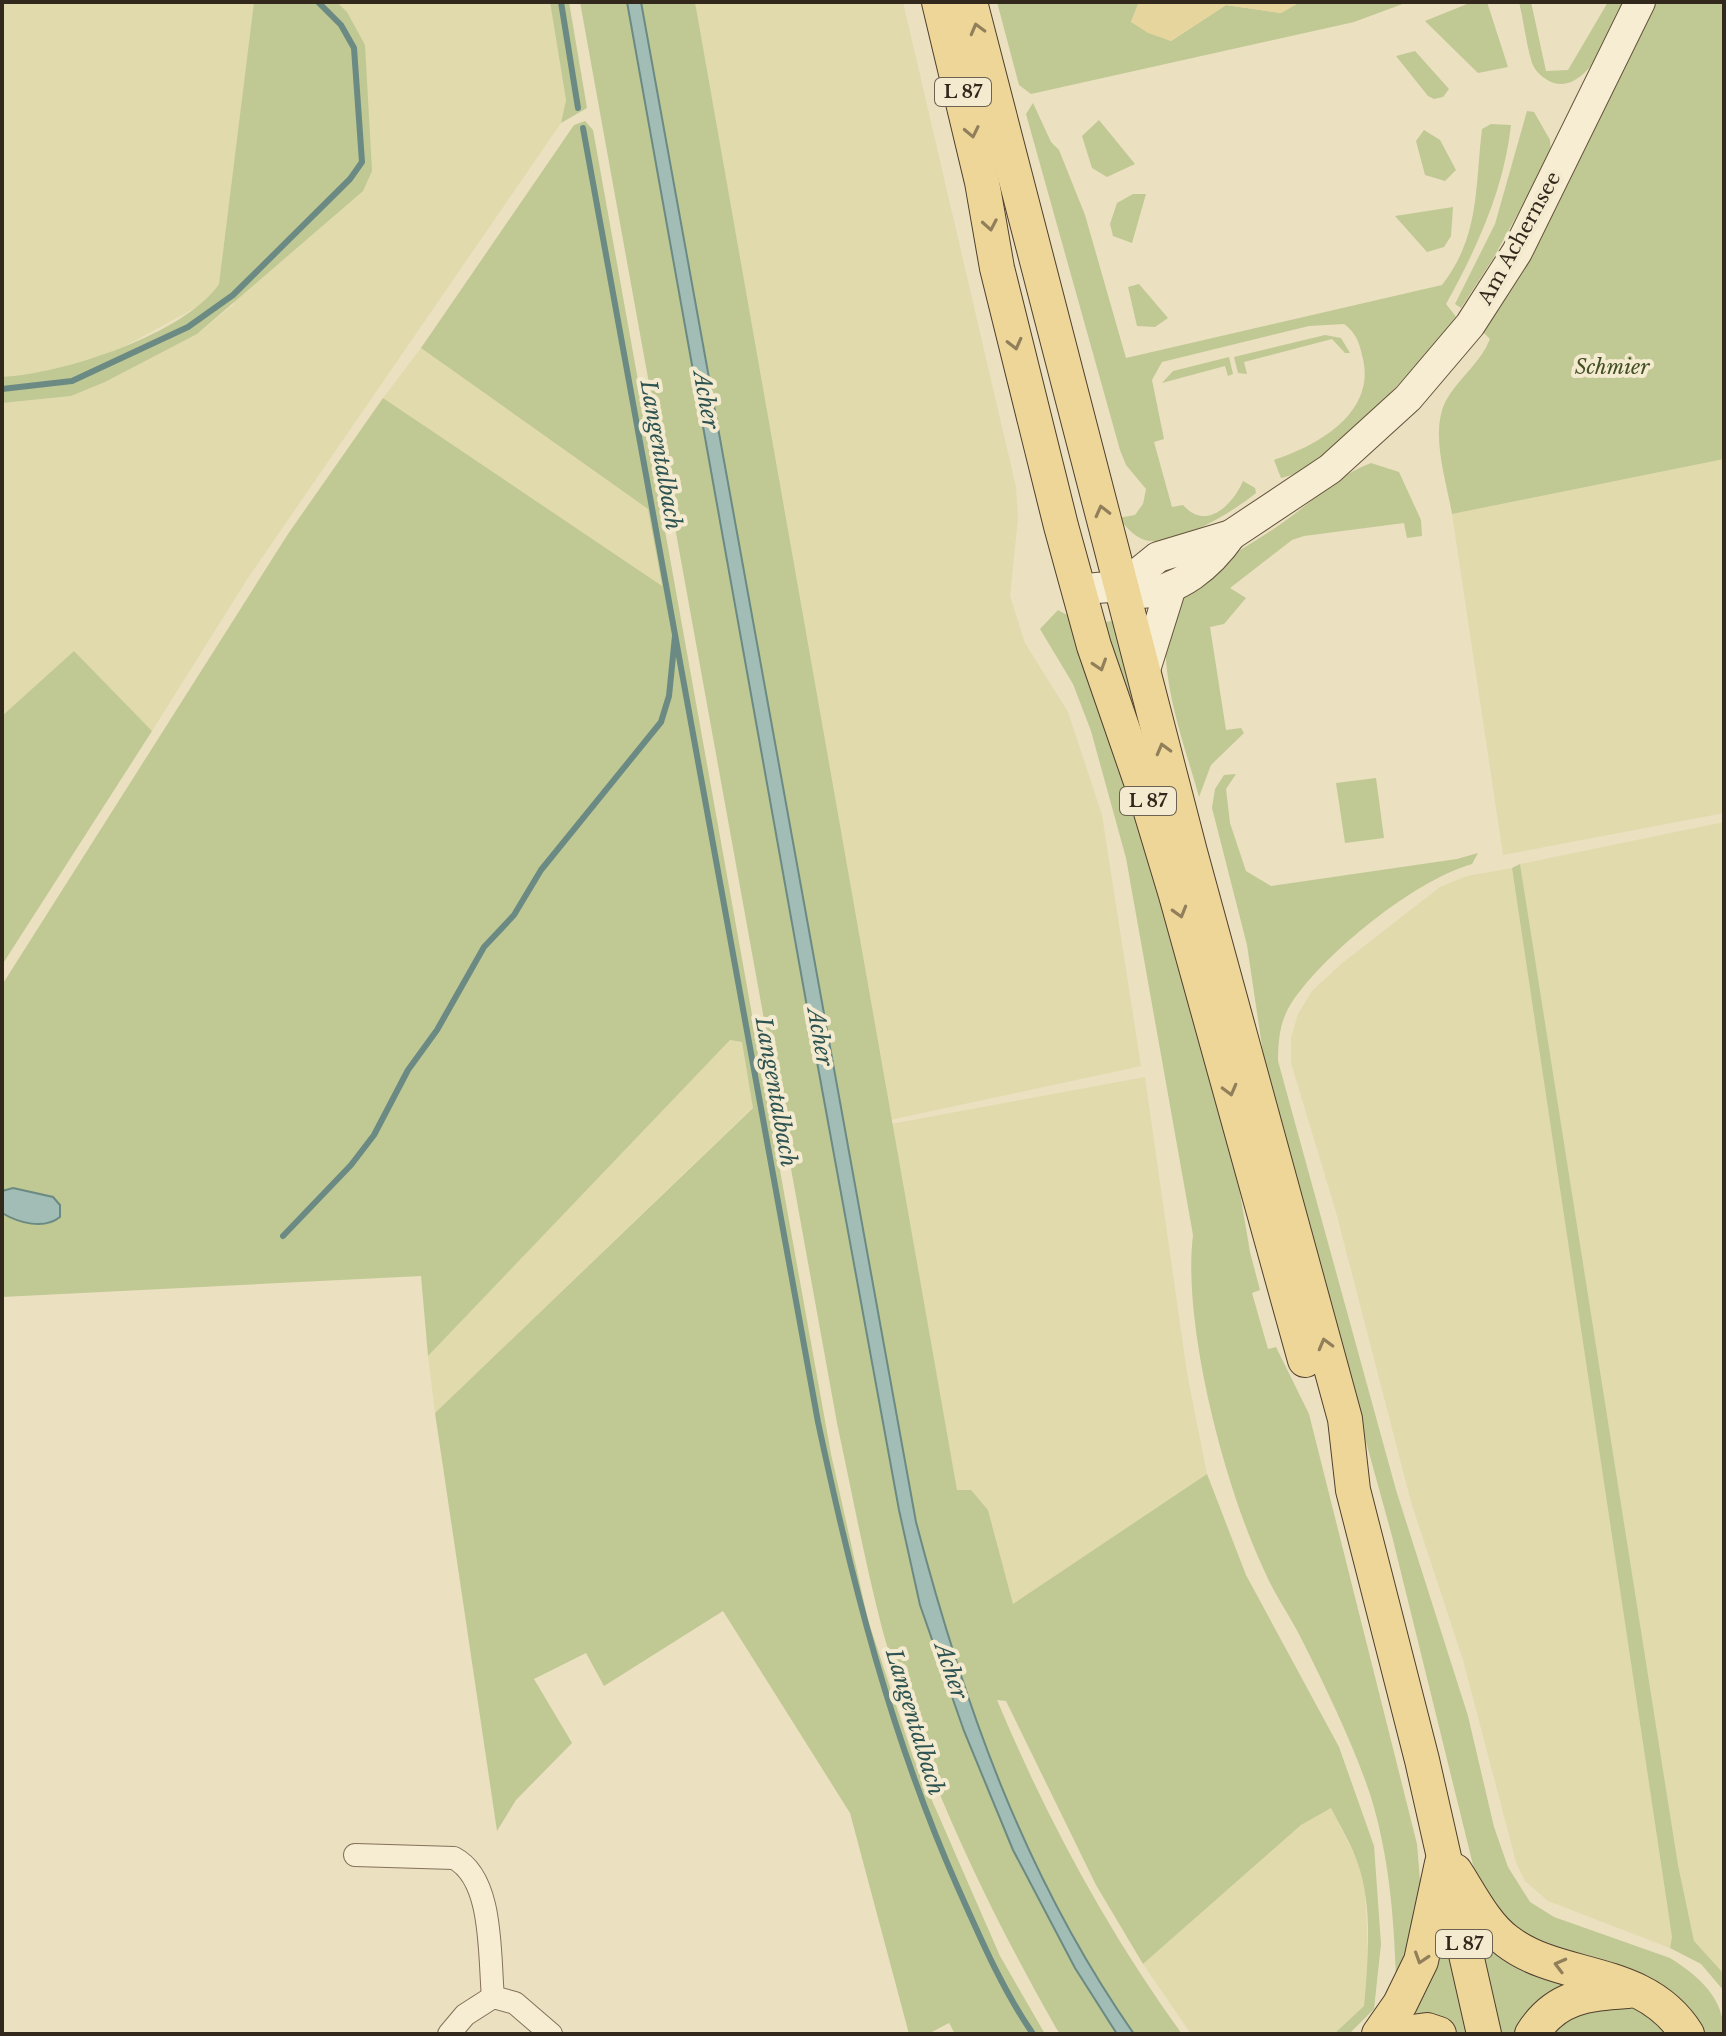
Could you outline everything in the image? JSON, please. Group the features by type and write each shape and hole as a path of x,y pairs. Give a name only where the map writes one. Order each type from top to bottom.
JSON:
{"main road":[{"name":"L 87","path":"939,2 964,99 1009,321 1094,646 1148,802 1176,895 1323,1425 1353,1490"},
{"name":"L 87","path":"970,2 1121,587 1345,1419 1353,1490 1444,1854 1484,2034"},
{"path":"1444,1854 1489,1922 1509,1943 1546,1961 1610,1978 1656,2003 1687,2034"},
{"path":"1379,2034 1400,2004 1421,1961 1444,1854"},
{"path":"1532,2034 1550,2011 1573,1997 1633,1991"},
{"path":"1396,2034 1427,2030 1439,2034"}],"street":[{"name":"Am Achernsee","path":"1231,535 1330,469 1377,430 1470,325 1517,252 1640,2"},
{"path":"1121,587 1158,557 1231,535"},
{"path":"1079,590 1121,587 1138,593 1171,587 1186,580 1218,554 1231,535"},
{"path":"1144,673 1171,587"},
{"path":"355,1855 454,1858 465,1863 483,1892 493,1997"},
{"path":"449,2034 465,2015 493,1997 515,2003 551,2034"}],"shaded area":[{"path":"2,2 254,2 219,284 206,302 105,357 35,376 2,377"},
{"path":"337,2 550,2 566,100 561,123 248,578 152,731 74,651 2,716 2,403 71,396 105,382 197,334 233,305 347,12"},
{"path":"695,2 903,2 1016,487 1018,518 1010,596 1025,643 1068,712 1102,815 1141,1066 890,1120"},
{"path":"421,348 648,509 662,587 383,398"},
{"path":"1724,459 1724,813 1503,855 1452,514"},
{"path":"1724,822 1724,1974 1694,1941 1678,1865 1520,864"},
{"path":"1512,868 1672,1937 1670,1948 1548,1901 1525,1881 1516,1862 1463,1660 1411,1502 1336,1212 1291,1063 1291,1038 1298,1014 1312,991 1341,964 1440,887 1467,876"},
{"path":"730,1040 742,1042 753,1107 435,1413 428,1356"},
{"path":"1145,1077 1187,1373 1207,1474 1013,1605 988,1510 957,1490 891,1124"},
{"path":"1331,1808 1358,1862 1365,1890 1368,1957 1364,2006 1334,2034 1191,2034 1143,1964 1301,1825"}],"green space":[{"path":"254,2 337,2 347,12 365,45 372,171 363,191 197,334 105,382 71,396 2,403 2,377 57,368 121,348 179,319 219,284"},
{"path":"550,2 569,2 587,108 561,123 566,100"},
{"path":"580,2 627,2 809,1018 899,1510 920,1605 964,1731 1013,1850 1075,1968 1117,2034 1060,2034 1056,2028 1004,1933 936,1785 916,1735 883,1632 837,1423"},
{"path":"641,2 695,2 957,1490 971,1490 988,1510 1013,1604 1207,1474 1246,1575 1339,1747 1374,1846 1381,1944 1374,2009 1349,2034 1334,2034 1364,2006 1368,1916 1358,1864 1331,1808 1301,1825 1143,1964 1096,1885 1006,1701 997,1700 1057,1830 1103,1914 1182,2034 1134,2034 1095,1975 1061,1914 1030,1852 977,1723 916,1522"},
{"path":"997,2 1139,2 1131,22 1171,41 1226,5 1281,13 1300,2 1408,2 1354,22 1031,94 1019,85"},
{"path":"1472,2 1487,2 1508,67 1478,73 1425,21"},
{"path":"1519,2 1531,2 1546,71 1568,70 1608,2 1628,2 1608,41 1589,68 1567,83 1554,83 1533,66"},
{"name":"Schmier","path":"1653,2 1724,2 1724,459 1452,514 1440,452 1443,407 1487,347 1490,339 1481,330"},
{"path":"1415,51 1449,89 1443,97 1434,99 1428,96 1396,56"},
{"path":"1033,103 1051,142 1059,150 1085,215 1126,358 1442,285 1454,267 1470,230 1482,129 1491,124 1511,125 1502,172 1488,218 1446,304 1457,318 1374,410 1324,455 1301,471 1281,478 1274,460 1326,435 1353,409 1361,393 1365,375 1362,355 1358,341 1344,324 1309,326 1162,362 1152,380 1164,439 1154,442 1172,507 1183,505 1192,513 1210,515 1226,506 1243,481 1255,488 1256,493 1202,527 1154,541 1142,539 1118,518 1135,515 1143,504 1146,489 1126,465 1120,450 1026,114"},
{"path":"1527,111 1534,112 1550,140 1551,153 1494,257 1461,308 1455,304 1495,224"},
{"path":"1099,120 1135,164 1107,177 1092,168 1082,136"},
{"path":"585,121 593,130 831,1454 868,1620 913,1757 1000,1956 1045,2034 955,2034 949,2023 928,2034 909,2034 850,1813 723,1611 604,1686 586,1653 534,1679 572,1743 516,1800 497,1831 435,1413 753,1108 742,1042 730,1040 428,1356 421,1276 2,1297 2,985 288,534 383,398 662,586 648,509 421,348 574,125"},
{"path":"1424,130 1440,140 1456,170 1445,181 1425,175 1416,141"},
{"path":"1133,194 1146,194 1132,243 1113,236 1110,224 1117,203"},
{"path":"1453,207 1451,236 1444,247 1427,252 1395,216"},
{"path":"1139,284 1168,318 1155,327 1137,326 1128,287"},
{"path":"1325,335 1341,338 1350,353 1345,353 1332,339 1244,362 1247,374 1238,373 1234,357"},
{"path":"1229,357 1233,374 1228,376 1225,366 1162,383 1173,371"},
{"path":"1371,463 1399,472 1421,520 1422,536 1407,538 1404,523 1304,536 1292,540 1230,588 1246,598 1224,624 1210,627 1226,730 1241,728 1244,733 1211,765 1199,797 1171,694 1166,639 1170,616 1181,597 1214,568 1287,520 1322,492"},
{"path":"1058,610 1071,617 1138,809 1233,1152 1250,1252 1260,1290 1252,1293 1268,1349 1276,1347 1309,1414 1417,1844 1422,1905 1419,1932 1396,1978 1389,1886 1382,1839 1370,1794 1331,1699 1268,1580 1249,1536 1221,1452 1200,1359 1194,1314 1191,1272 1193,1235 1126,858 1091,731 1073,684 1040,629"},
{"path":"1117,620 1162,799 1106,628 1106,622"},
{"path":"74,651 152,731 2,965 2,716"},
{"path":"1236,774 1226,789 1230,823 1246,871 1271,886 1457,859 1478,853 1472,864 1425,885 1373,920 1326,962 1288,1009 1280,1030 1278,1061 1396,1490 1468,1716 1494,1827 1508,1867 1530,1902 1554,1917 1670,1958 1691,1973 1715,1999 1724,2034 1703,2034 1520,1939 1476,1877 1392,1536 1268,1087 1247,945 1212,808 1215,789 1224,775"},
{"path":"1376,778 1384,838 1345,843 1336,783"},
{"path":"1520,864 1678,1865 1694,1941 1724,1974 1724,1991 1701,1964 1670,1948 1672,1937 1512,868"},
{"path":"1437,1937 1446,1937 1466,2032 1463,2034 1412,2021 1415,1999"},
{"path":"1489,1938 1570,1987 1522,2034 1500,2034 1481,1942"},
{"path":"1631,2003 1673,2034 1543,2034 1562,2013"}],"sand":[{"path":"1139,2 1300,2 1281,13 1226,5 1171,41 1148,33 1131,22"}],"water":[{"name":"Acher","path":"627,2 641,2 916,1522 955,1657 1002,1788 1061,1914 1095,1975 1134,2034 1117,2034 1075,1968 1013,1850 964,1731 920,1605 899,1510 809,1018"},
{"path":"13,1188 53,1197 60,1205 60,1217 47,1223 31,1224 2,1213 2,1191"}],"waterway":[{"path":"2,389 72,381 188,327 233,295 350,179 362,162 354,48 341,25 318,2"},
{"name":"Langentalbach","path":"561,2 578,108"},
{"name":"Langentalbach","path":"583,128 818,1422 845,1541 893,1716 934,1831 992,1962 1033,2034"},
{"path":"283,1236 351,1165 374,1135 408,1070 437,1030 484,947 514,915 541,870 661,722 669,696 675,636"}]}
